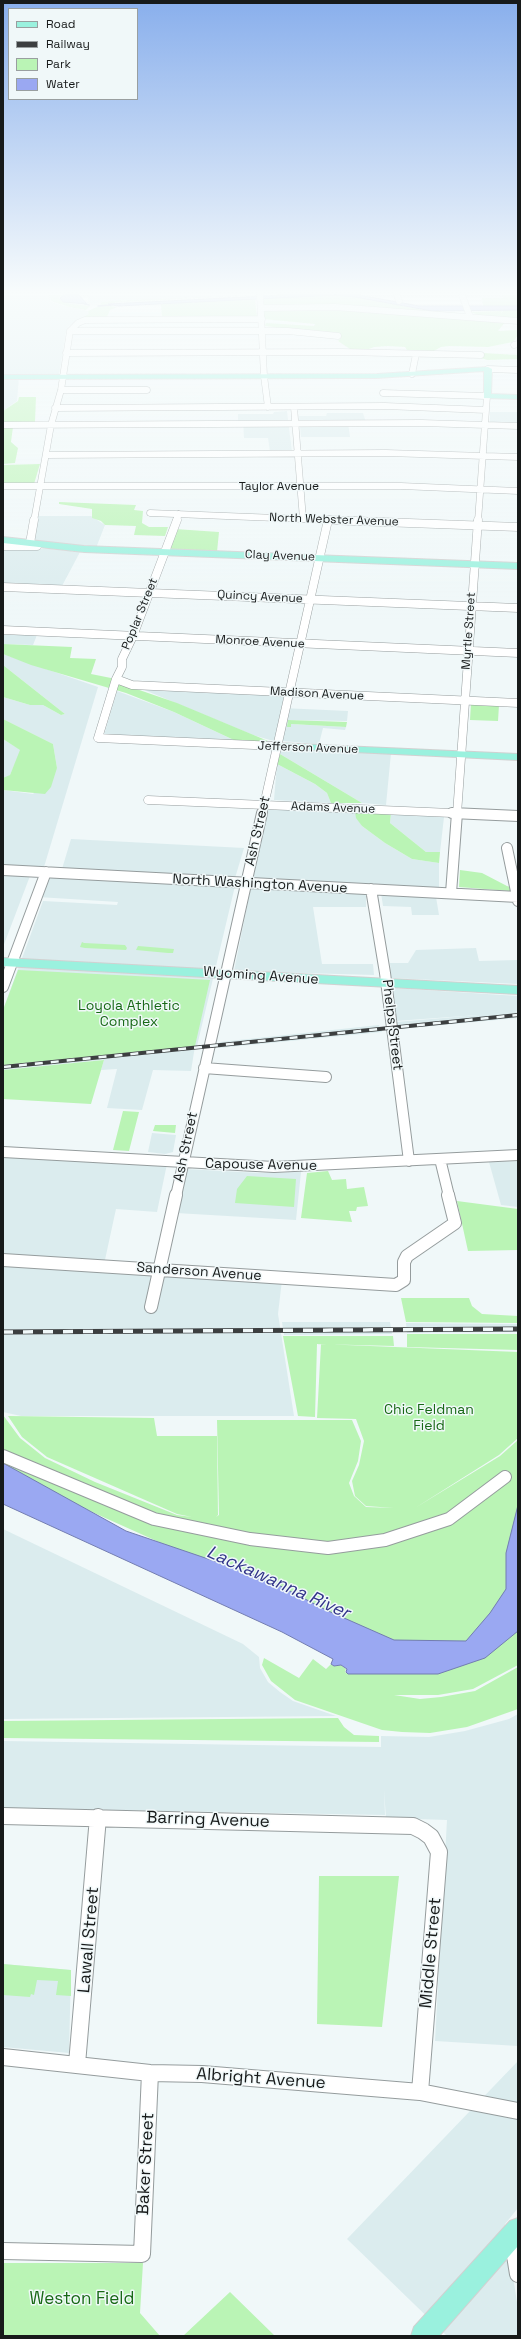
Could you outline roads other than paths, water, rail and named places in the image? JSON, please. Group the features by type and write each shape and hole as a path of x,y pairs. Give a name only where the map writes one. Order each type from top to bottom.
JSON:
{"main road":[{"name":"Clay Avenue","path":"3,540 84,549 518,566"},
{"name":"Jefferson Avenue","path":"276,746 518,757"},
{"name":"Wyoming Avenue","path":"8,962 518,990"},
{"path":"422,2336 515,2232"}],"street":[{"path":"30,543 51,425 56,404"},
{"name":"Myrtle Street","path":"451,893 486,404"},
{"path":"55,408 385,406 486,410"},
{"path":"294,407 303,519"},
{"path":"3,425 295,424 518,426"},
{"path":"46,455 386,453 518,457"},
{"name":"Taylor Avenue","path":"3,486 301,488 401,486 518,491"},
{"name":"North Webster Avenue","path":"150,513 518,527"},
{"name":"Poplar Street","path":"98,738 116,679 122,667 122,660 166,552 168,541 179,514"},
{"name":"Ash Street","path":"151,1307 310,600 318,558 328,520"},
{"name":"Clay Avenue","path":"3,546 29,547 42,545"},
{"name":"Quincy Avenue","path":"3,587 518,608"},
{"name":"Monroe Avenue","path":"3,630 518,653"},
{"name":"Madison Avenue","path":"116,679 132,685 518,703"},
{"name":"Jefferson Avenue","path":"98,738 276,746"},
{"name":"Adams Avenue","path":"148,800 518,816"},
{"path":"507,848 518,898"},
{"name":"North Washington Avenue","path":"3,870 451,893 518,898"},
{"path":"3,987 8,962 46,872"},
{"name":"Phelps Street","path":"371,889 387,983 409,1161"},
{"path":"204,1068 326,1077"},
{"name":"Capouse Avenue","path":"3,1152 300,1168 518,1155"},
{"name":"Sanderson Avenue","path":"3,1260 396,1285 404,1280 404,1262 407,1256 455,1223 440,1159"},
{"path":"3,1456 154,1519 250,1539 328,1548 385,1540 449,1519 505,1477"},
{"name":"Barring Avenue","path":"3,1816 98,1817 413,1826"},
{"name":"Lawall Street","path":"77,2064 98,1817"},
{"name":"Middle Street","path":"413,1826 431,1836 439,1852 420,2092"},
{"name":"Albright Avenue","path":"3,2058 77,2064 150,2073 202,2074 420,2092 518,2111"},
{"name":"Baker Street","path":"3,2251 142,2254 150,2073"},
{"path":"515,2232 518,2274"}],"water":[{"path":"3,1463 126,1531 267,1579 326,1610 394,1640 466,1641 490,1613 506,1589 506,1553 518,1505 518,1631 485,1658 438,1674 348,1674 346,1672 347,1669 341,1665 334,1666 331,1664 333,1659 282,1632 3,1504"}],"railway":[{"path":"3,1067 518,1015"},
{"path":"3,1332 518,1329"}],"park label":[{"name":"Loyola Athletic Complex","path":"129,1014"},
{"name":"Chic Feldman Field","path":"429,1418"},
{"name":"Weston Field","path":"82,2299"}],"water label":[{"name":"Lackawanna River","path":"278,1583"}]}
